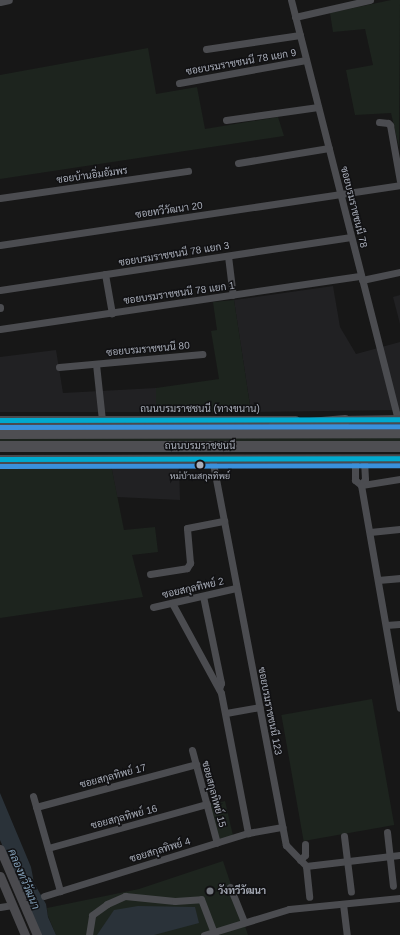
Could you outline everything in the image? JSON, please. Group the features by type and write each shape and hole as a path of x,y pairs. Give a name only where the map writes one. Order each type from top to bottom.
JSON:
{"highway":[{"path":"205,432 345,420"},
{"name":"ถนนบรมราชชนนี","path":"0,433 400,432"},
{"name":"ถนนบรมราชชนนี","path":"0,446 400,446"}],"main road":[{"name":"ถนนบรมราชชนนี (ทางขนาน)","path":"0,420 399,419"},
{"path":"0,459 400,458"},
{"path":"0,849 37,935"},
{"path":"0,876 25,935"}],"street":[{"path":"0,2 9,0"},
{"name":"ซอยบรมราชชนนี 78","path":"291,0 399,419"},
{"path":"295,17 370,0"},
{"path":"206,49 300,35"},
{"name":"ซอยบรมราชชนนี 78 แยก 9","path":"179,83 306,60"},
{"path":"226,120 318,107"},
{"path":"379,122 390,125 400,181"},
{"path":"238,163 329,148"},
{"name":"ซอยบ้านอิ่มอัมพร","path":"0,198 188,170"},
{"name":"ซอยทวีวัฒนา 20","path":"0,245 400,185"},
{"name":"ซอยบรมราชชนนี 78 แยก 3","path":"0,290 351,237"},
{"path":"228,256 233,295"},
{"name":"ซอยบรมราชชนนี 78 แยก 1","path":"0,329 400,272"},
{"path":"105,274 112,313"},
{"name":"ซอยบรมราชชนนี 80","path":"59,367 202,354"},
{"name":"ซอยบรมราชชนนี 80","path":"96,364 102,420"},
{"name":"ซอยบรมราชชนนี 123","path":"212,458 258,707 286,845 306,866"},
{"path":"360,458 365,479 361,485 386,625 397,671 400,708"},
{"path":"361,485 400,479"},
{"path":"150,574 187,568 190,563 187,528 224,521"},
{"path":"370,532 400,529"},
{"path":"378,580 400,578"},
{"name":"ซอยสกุลทิพย์ 2","path":"153,607 236,588"},
{"path":"202,596 221,684 219,689"},
{"path":"172,603 219,689 226,713 248,833"},
{"path":"386,625 400,624"},
{"path":"226,713 258,707"},
{"name":"ซอยสกุลทิพย์ 15","path":"192,750 217,843"},
{"name":"ซอยสกุลทิพย์ 17","path":"36,807 196,764"},
{"path":"32,796 60,891"},
{"name":"ซอยสกุลทิพย์ 16","path":"48,848 207,804"},
{"name":"ซอยสกุลทิพย์ 4","path":"44,896 248,833 282,827"},
{"path":"387,832 394,886"},
{"path":"344,836 350,892"},
{"path":"300,860 305,854 305,844"},
{"path":"309,897 306,866 400,855"},
{"path":"230,887 244,922"},
{"path":"89,935 92,915 107,904 125,896 175,901 201,899 214,933"},
{"path":"204,935 289,909 400,898"},
{"path":"0,907 12,904"},
{"path":"343,904 347,935"}],"shaded area":[{"path":"391,0 400,0 399,147 391,113 355,115 346,70 373,65 365,29 333,32 330,13"},
{"path":"148,48 156,94 197,87 205,129 278,117 284,136 0,179 0,75"},
{"path":"333,286 340,327 356,354 400,342 400,410 251,412 234,300"},
{"path":"400,295 400,324 393,297"},
{"path":"234,300 251,412 156,412 156,388 219,379 211,331 217,330 213,302"},
{"path":"56,350 63,393 156,388 156,412 0,412 0,357"},
{"path":"400,435 400,441 0,441 0,436"},
{"path":"0,465 111,465 124,530 155,527 158,552 132,555 143,597 0,618"},
{"path":"111,465 179,465 180,500 117,497"},
{"path":"372,699 394,825 304,841 281,715"},
{"path":"225,801 233,836 218,840 209,805"},
{"path":"223,861 248,935 56,935 48,916 47,908 139,889"}],"water":[{"name":"คลองทวีวัฒนา","path":"0,793 31,867 34,883 46,904 48,917 56,935 41,935 0,840"},
{"path":"138,906 195,907 199,923 154,935 97,935 114,910"}],"transit line":[{"path":"0,420 400,419"},
{"path":"0,427 400,426"},
{"path":"0,459 400,458"},
{"path":"0,466 400,465"}],"place":[{"name":"หม่บ้านสกุลทิพย์","path":"200,465"},
{"name":"วังทวีวัฒนา","path":"210,891"}]}
